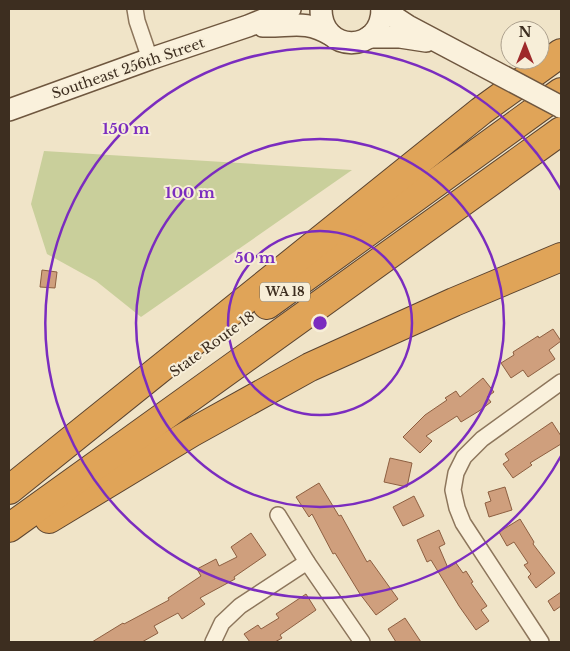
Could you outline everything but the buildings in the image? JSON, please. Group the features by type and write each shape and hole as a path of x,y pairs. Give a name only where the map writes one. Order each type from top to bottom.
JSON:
{"highway":[{"path":"9,490 468,122 561,53"},
{"name":"State Route 18","path":"9,490 561,92"},
{"name":"WA 18","path":"9,528 561,131"},
{"path":"511,277 561,248"},
{"path":"9,543 191,433 310,366 511,277 561,257"}],"main road":[{"name":"Southeast 256th Street","path":"9,110 248,26 290,9"},
{"path":"321,9 324,27 331,35"},
{"path":"369,37 379,25 382,9 439,43 561,107"},
{"name":"Southeast 256th Street","path":"248,26 311,25 320,28 340,41 350,43 360,42 369,37"},
{"path":"369,37 400,37 439,43"}],"street":[{"path":"135,9 137,21 150,59"},
{"path":"541,642 463,524 453,490 456,473 464,457 482,439 561,382"},
{"path":"278,515 307,562 362,642"},
{"path":"213,642 222,623 240,606 307,562"}],"green space":[{"path":"44,151 352,170 141,317 96,281 47,254 31,204"}]}
